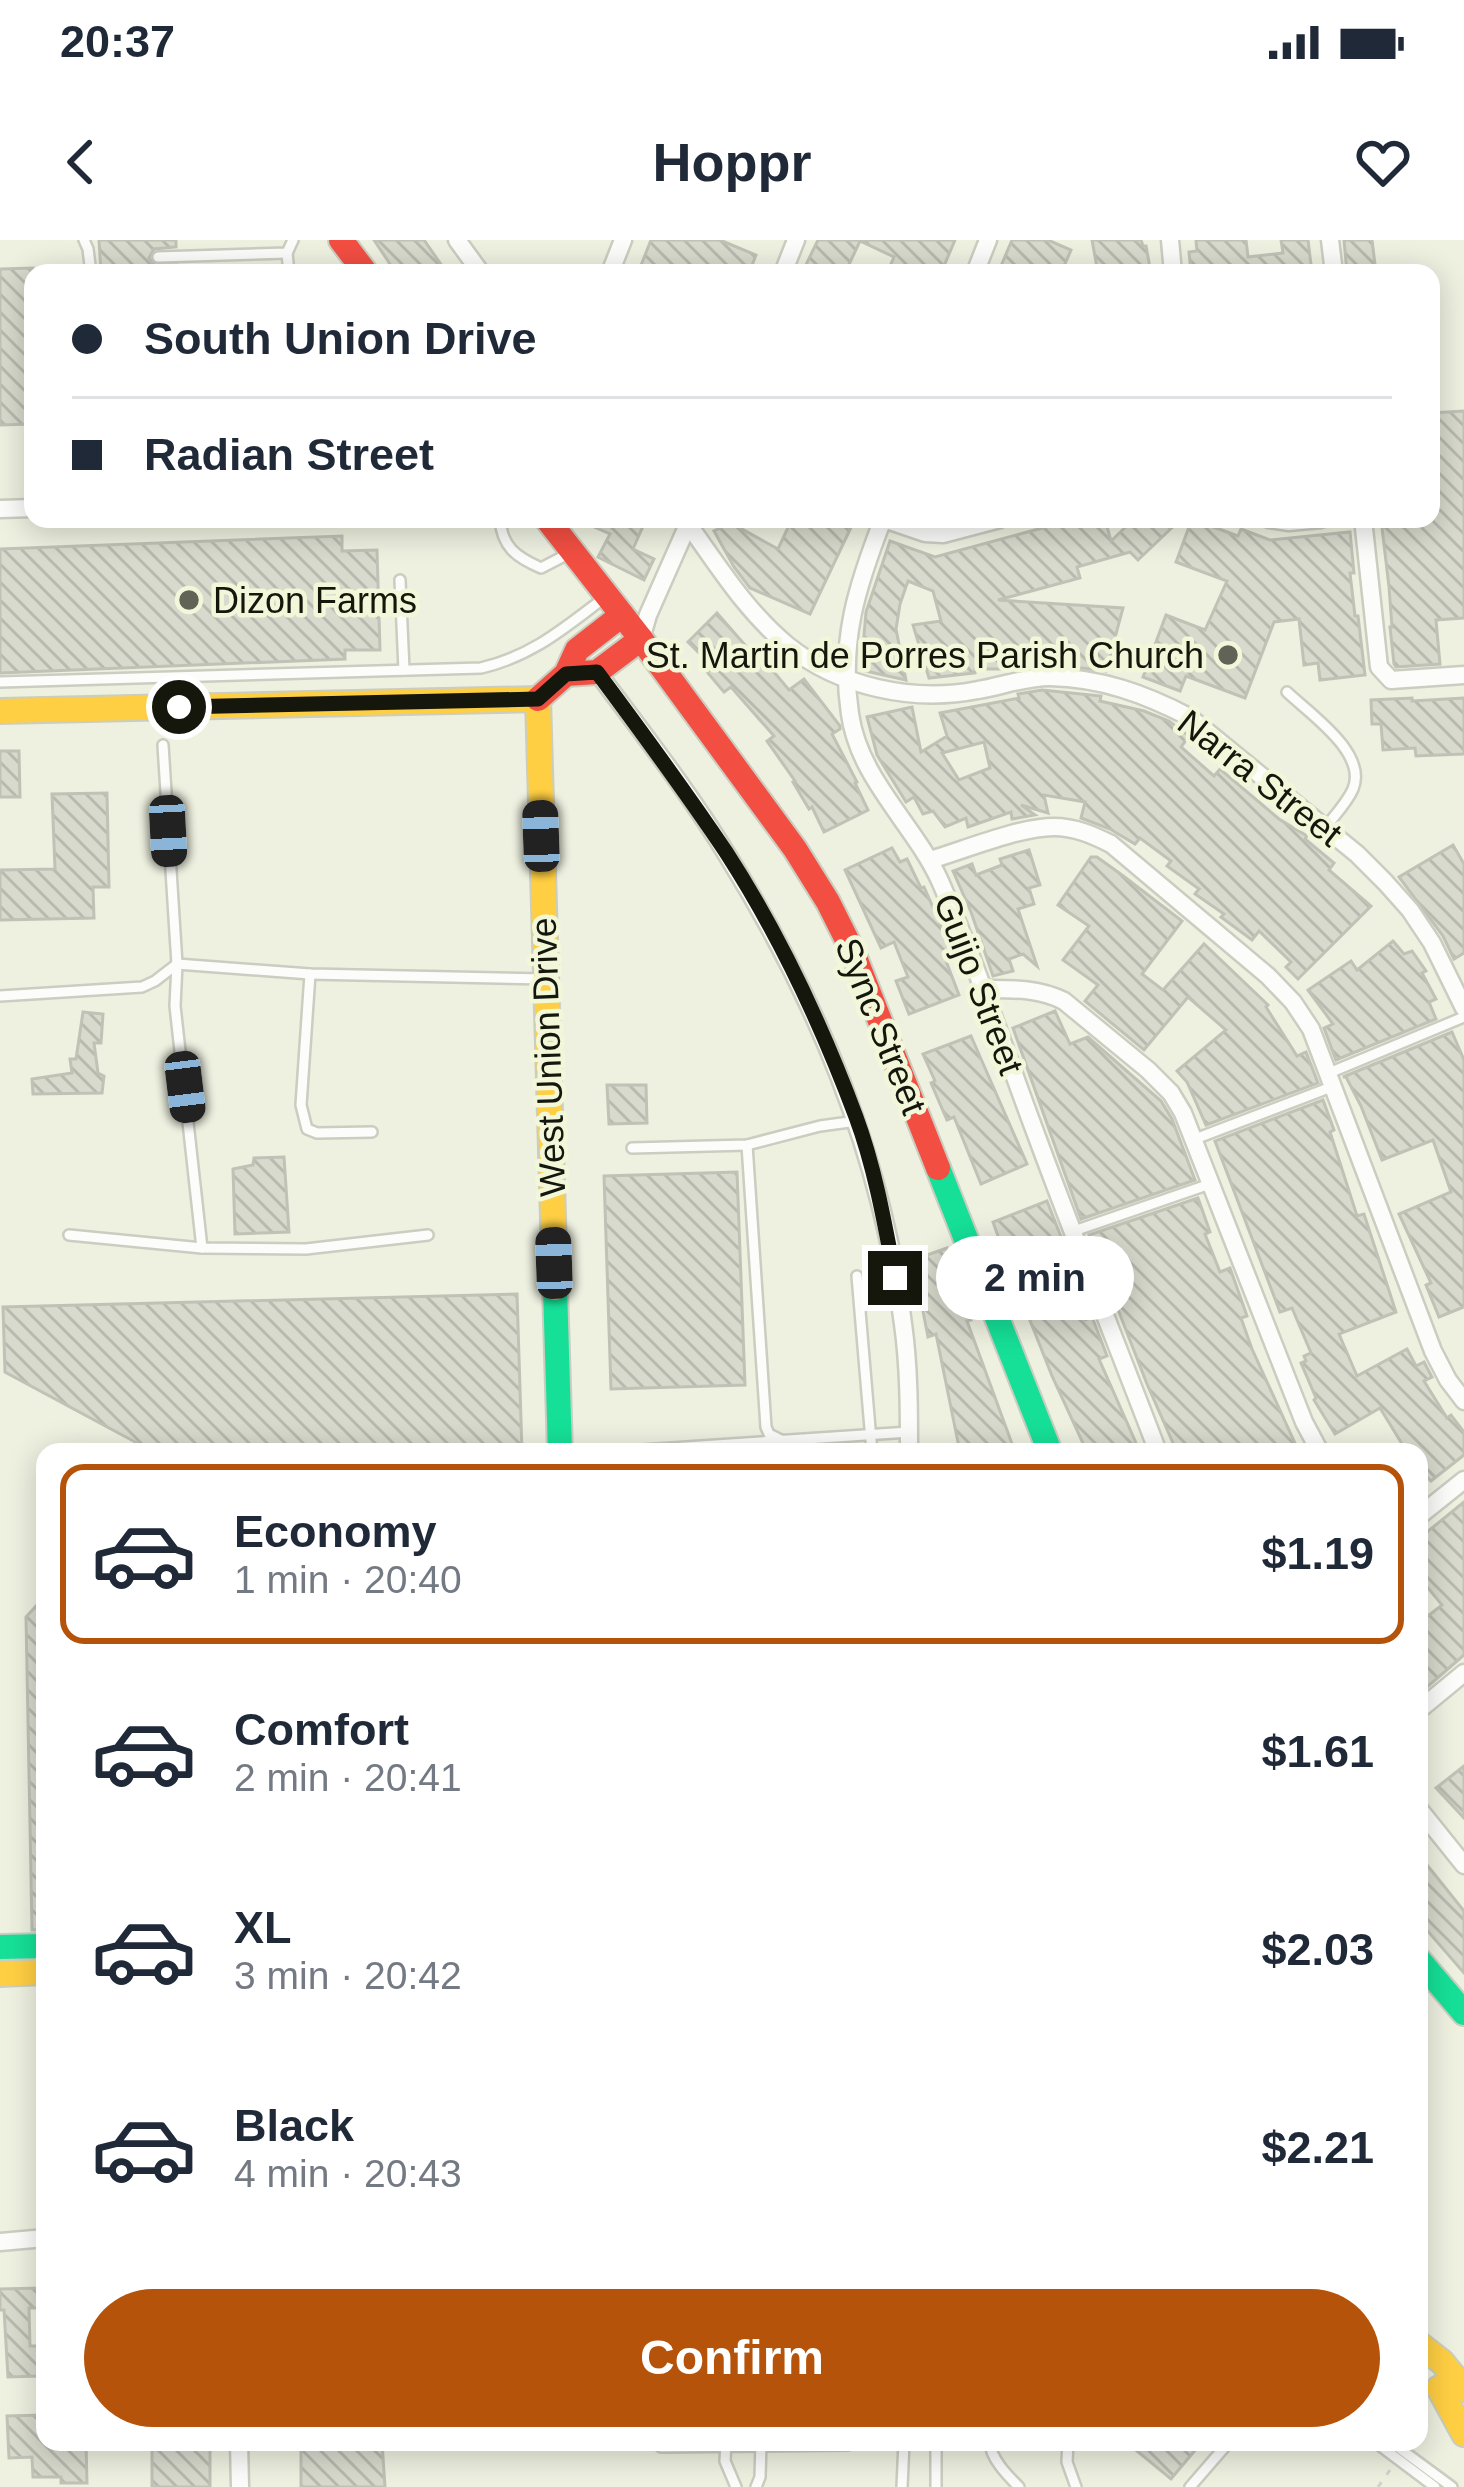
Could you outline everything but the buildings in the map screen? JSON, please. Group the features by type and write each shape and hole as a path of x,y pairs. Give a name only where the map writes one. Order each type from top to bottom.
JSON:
{"street":[{"path":"341,240 359,264"},
{"name":"Sync Street","path":"554,528 795,849 844,934 1047,1443"},
{"path":"566,674 597,672 641,639 686,528"},
{"name":"Narra Street","path":"693,528 759,620 818,666 847,679 878,688 934,694 1049,677 1109,683 1190,717 1357,854 1410,910 1458,976 1464,1012"},
{"name":"Guijo Street","path":"881,528 850,620 850,719 880,790 930,860 1155,1443"},
{"path":"910,528 943,534 966,528"},
{"path":"1364,528 1379,667 1391,680 1464,676"},
{"path":"0,711 538,699 566,674 577,650 615,605"},
{"path":"597,672 727,855 779,944 826,1043 857,1121 886,1233 903,1323 909,1443"},
{"name":"West Union Drive","path":"538,699 560,1443"},
{"path":"930,860 1031,830 1072,829 1111,844 1280,989 1311,1029 1433,1351 1464,1401"},
{"path":"983,989 1048,993 1064,1001 1171,1093 1195,1139 1315,1443"},
{"path":"1428,1509 1464,1480"},
{"path":"1428,1703 1464,1673"},
{"path":"1428,1821 1464,1865"},
{"path":"0,1947 36,1946"},
{"path":"1428,1971 1464,2013"},
{"path":"0,1974 36,1972"},
{"path":"0,2242 36,2239"},
{"path":"1446,2376 1464,2399"},
{"path":"1446,2376 1464,2434"},
{"path":"239,2451 240,2487"}],"lane":[{"path":"288,264 293,240"},
{"path":"158,257 287,253"},
{"path":"501,528 502,539 523,560 541,568 572,551"},
{"path":"400,580 404,670"},
{"path":"0,682 481,668 509,661 615,605"},
{"path":"1287,692 1346,747 1355,763 1354,787 1325,828"},
{"path":"164,745 177,964 175,1006 202,1248"},
{"path":"0,996 142,987 177,964 310,974 545,979"},
{"path":"310,974 301,1105 307,1129 372,1132"},
{"path":"1195,1139 1332,1079 1464,1012"},
{"path":"632,1148 747,1145 857,1121"},
{"path":"747,1145 766,1427 783,1442"},
{"path":"1074,1231 1210,1184"},
{"path":"69,1235 202,1248 306,1250 428,1234"},
{"path":"857,1276 872,1443"},
{"path":"766,1443 909,1432"},
{"path":"726,2451 725,2462 736,2487"},
{"path":"756,2487 761,2451"},
{"path":"902,2487 904,2451"},
{"path":"935,2487 937,2451"},
{"path":"991,2451 1019,2487"},
{"path":"1068,2451 1076,2487"},
{"path":"1190,2487 1221,2451"},
{"path":"1387,2451 1435,2487"},
{"path":"1403,2451 1452,2487"}],"path":[{"path":"1378,2487 1397,2458"}],"traffic: fast":[{"path":"938,1168 1046,1443"},
{"path":"555,1288 560,1443"},
{"path":"0,1947 36,1946"},
{"path":"1428,1971 1464,2013"}],"traffic: slow":[{"path":"538,699 555,1288"},
{"path":"0,711 538,699"},
{"path":"0,1974 36,1972"},
{"path":"1428,2351 1464,2389"},
{"path":"1439,2388 1464,2434"}],"traffic: jam":[{"path":"341,240 359,264"},
{"path":"554,528 795,849 828,902 852,950 938,1168"},
{"path":"538,699 566,674 577,650 622,615"},
{"path":"566,674 597,672 641,639"}],"place":[{"name":"Dizon Farms","path":"189,600"},
{"name":"St. Martin de Porres Parish Church","path":"1228,655"}],"route":[{"path":"179,707 538,699 566,674 597,672 727,855 779,944 857,1121 895,1278"}]}
